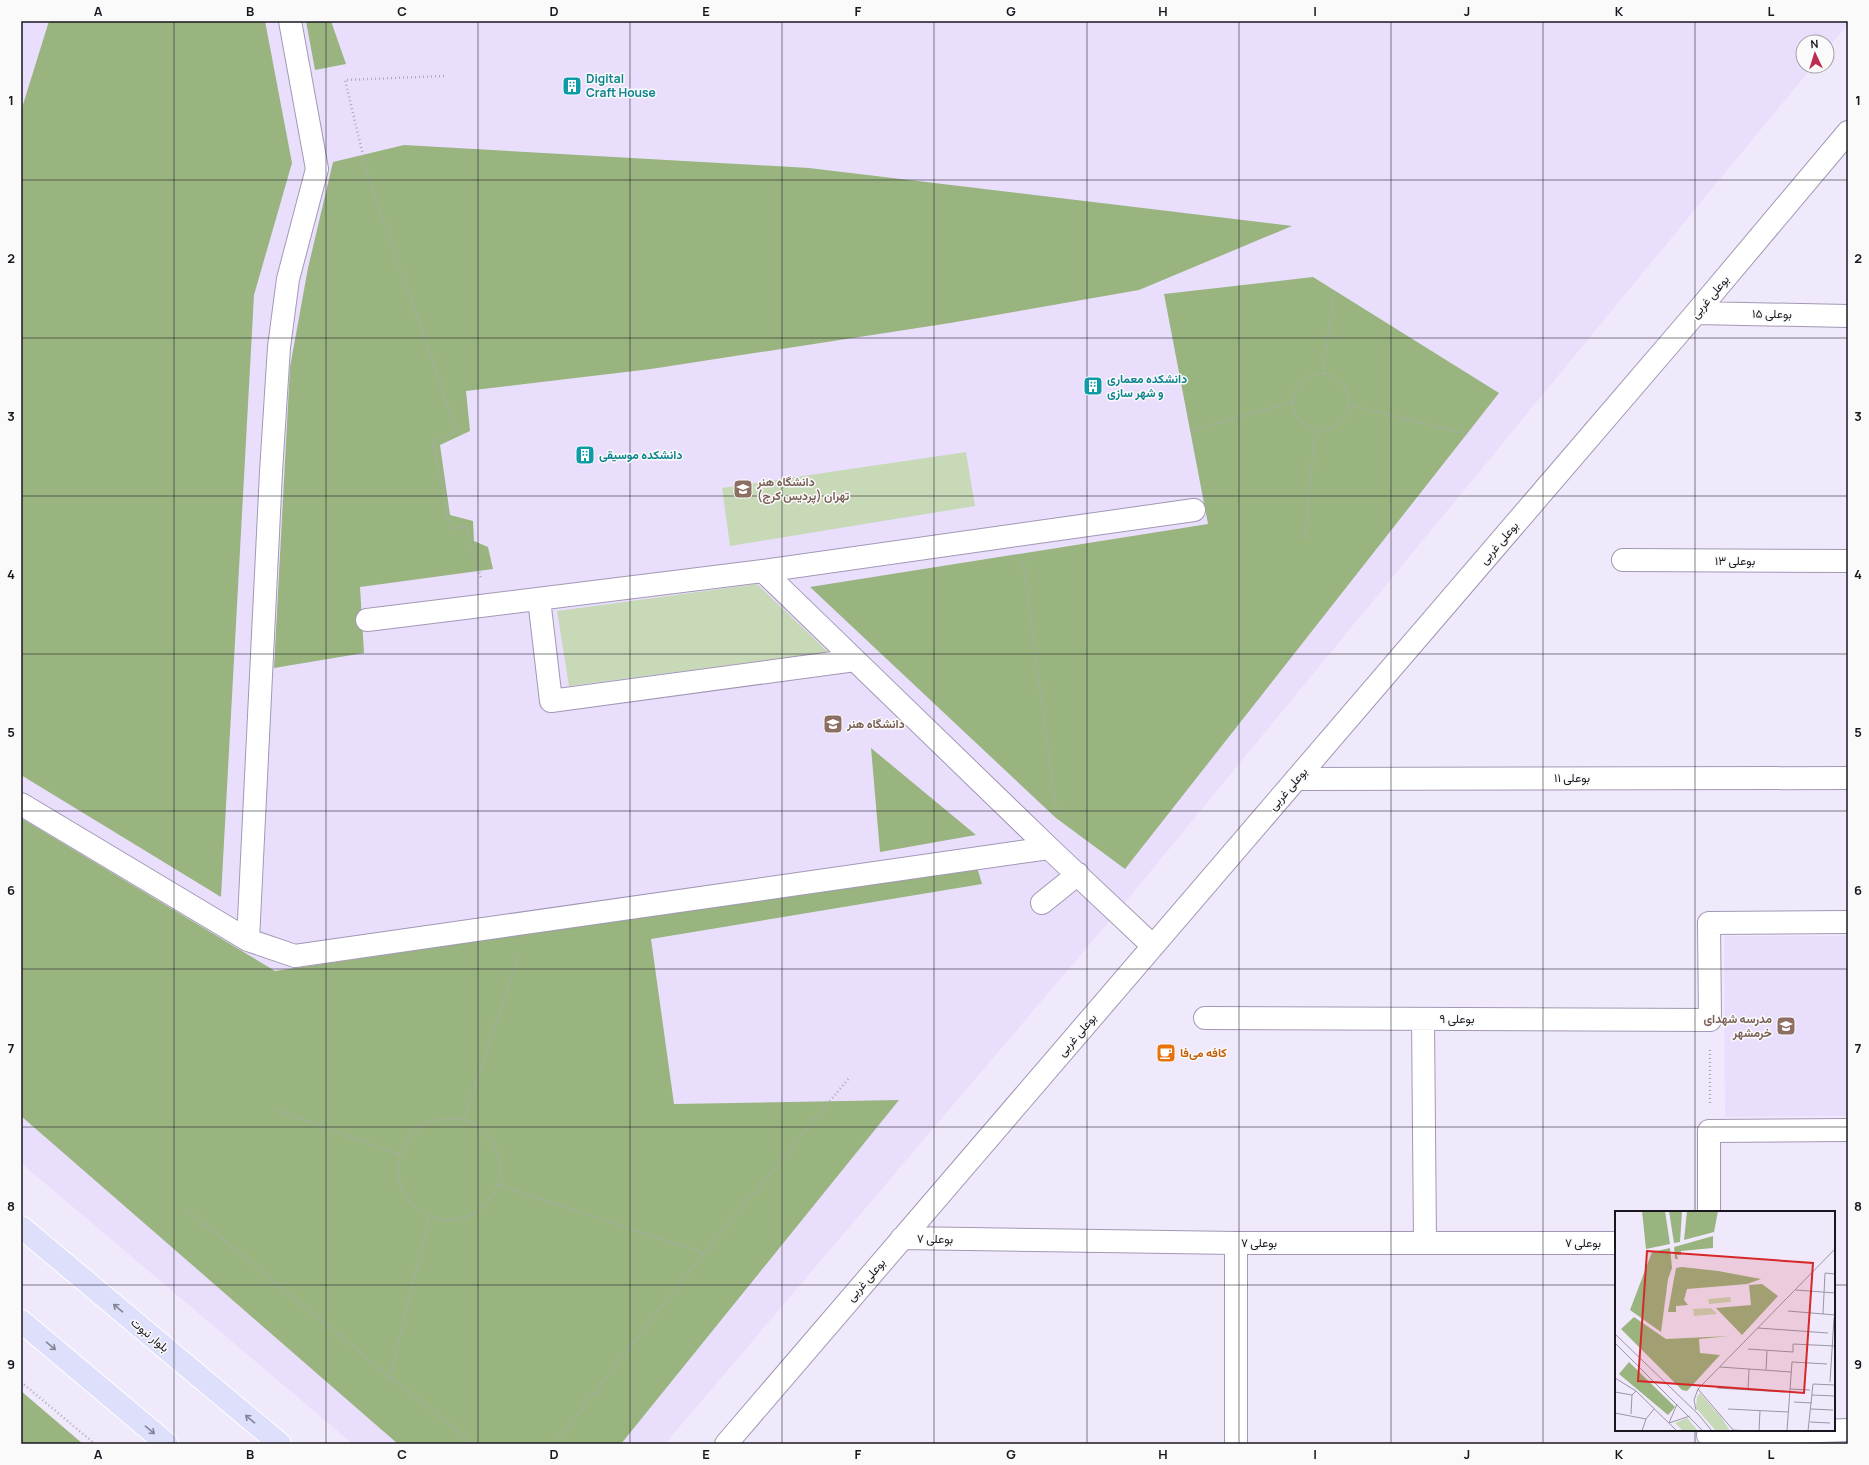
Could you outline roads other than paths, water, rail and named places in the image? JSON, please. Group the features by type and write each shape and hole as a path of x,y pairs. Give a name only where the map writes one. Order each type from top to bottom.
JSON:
{"main road":[{"name":"بلوار نبوت","path":"21,1227 280,1444"},
{"path":"21,1321 167,1444"}],"street":[{"path":"248,940 271,472 279,347 288,279 317,169 290,21"},
{"name":"بوعلی غربی","path":"726,1444 1696,313 1848,132"},
{"name":"بوعلی ۱۵","path":"1696,313 1848,316"},
{"path":"368,620 763,571 1194,510"},
{"name":"بوعلی ۱۳","path":"1623,560 1848,561"},
{"path":"763,571 1153,946"},
{"path":"539,599 551,701 855,660"},
{"name":"بوعلی ۱۱","path":"1296,779 1848,778"},
{"path":"21,804 248,940 295,956 530,923 1063,861"},
{"path":"1042,903 1063,861"},
{"name":"بوعلی ۹","path":"1205,1018 1710,1020 1709,923 1848,922"},
{"path":"1423,1019 1425,1242"},
{"path":"1709,1211 1710,1131 1848,1130"},
{"name":"بوعلی ۷","path":"902,1238 1236,1243 1615,1243"},
{"path":"1236,1243 1236,1444"},
{"path":"1835,1431 1848,1430"},
{"path":"1708,1436 1825,1431"}],"place":[{"name":"Digital Craft House","path":"572,86"},
{"name":"دانشکده معماری و شهر سازی","path":"1093,386"},
{"name":"دانشکده موسیقی","path":"585,455"},
{"name":"دانشگاه هنر تهران (پردیس کرج)","path":"743,489"},
{"name":"دانشگاه هنر","path":"833,724"},
{"name":"مدرسه شهدای خرمشهر","path":"1786,1026"},
{"name":"کافه می‌فا","path":"1166,1053"}]}
